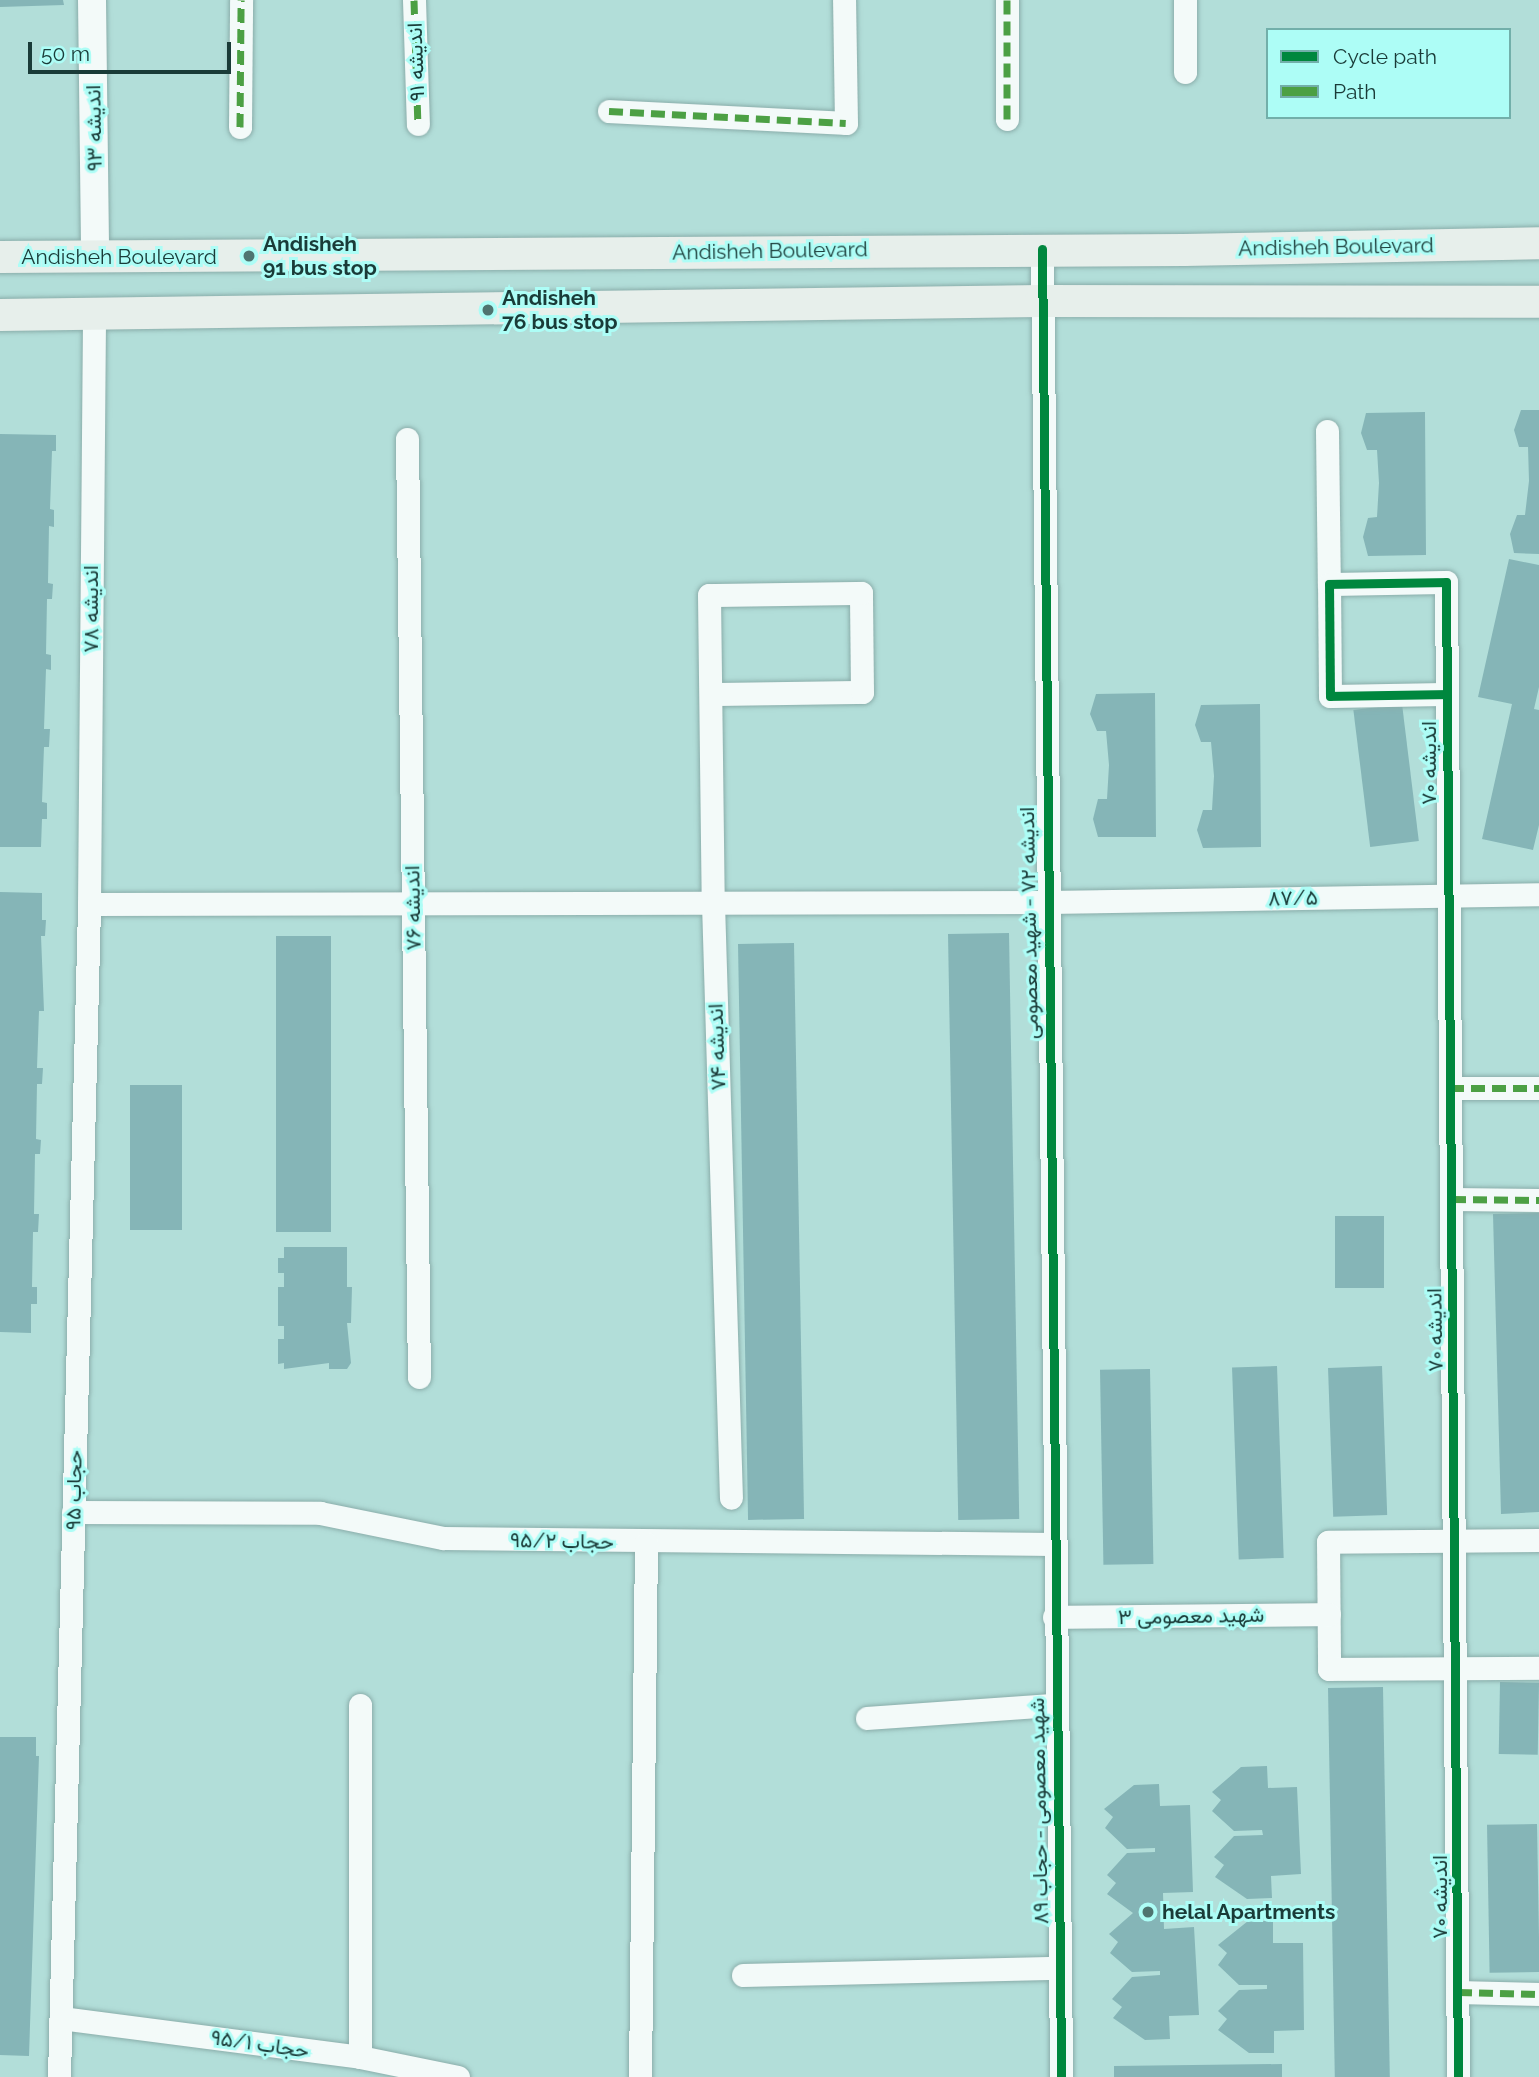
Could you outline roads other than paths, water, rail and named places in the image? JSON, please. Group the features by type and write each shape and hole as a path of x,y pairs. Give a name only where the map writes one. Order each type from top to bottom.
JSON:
{"main road":[{"name":"Andisheh Boulevard","path":"0,257 1539,243"},
{"path":"0,315 1041,301 1539,302"}],"street":[{"name":"اندیشه ۹۳","path":"92,0 95,257"},
{"path":"240,127 241,0"},
{"name":"اندیشه ۹۱","path":"414,0 418,124"},
{"path":"608,111 846,123 844,0"},
{"path":"1007,0 1007,119"},
{"path":"1185,0 1185,72"},
{"name":"اندیشه ۷۲ - شهید معصومی","path":"1042,249 1053,1544"},
{"name":"اندیشه ۷۸","path":"89,904 93,314"},
{"path":"1327,431 1330,695 1447,694"},
{"name":"اندیشه ۷۶","path":"407,439 419,1377"},
{"name":"اندیشه ۷۰","path":"1329,584 1446,582 1458,2077"},
{"name":"اندیشه ۷۴","path":"710,694 862,692 861,593 709,595 710,694 713,903 731,1498"},
{"name":"۸۷/۵","path":"89,904 1047,902 1539,894"},
{"name":"حجاب ۹۵","path":"59,2077 89,904"},
{"path":"1450,1088 1539,1088"},
{"path":"1452,1199 1539,1200"},
{"name":"حجاب ۹۵/۲","path":"73,1512 320,1513 443,1538 646,1543 1053,1544"},
{"path":"1539,1540 1328,1542 1329,1670 1539,1668"},
{"path":"640,2077 646,1543"},
{"name":"شهید معصومی - حجاب ۸۹","path":"1053,1544 1061,2077"},
{"name":"شهید معصومی ۳","path":"1054,1617 1329,1614"},
{"path":"360,1705 360,2057"},
{"path":"867,1718 1055,1705"},
{"path":"743,1975 1059,1968"},
{"path":"1458,1992 1539,1994"},
{"name":"حجاب ۹۵/۱","path":"61,2018 360,2057 458,2077"}],"place":[{"name":"Andisheh 91 bus stop","path":"249,256"},
{"name":"Andisheh 76 bus stop","path":"488,310"},
{"name":"helal Apartments","path":"1148,1912"}]}
